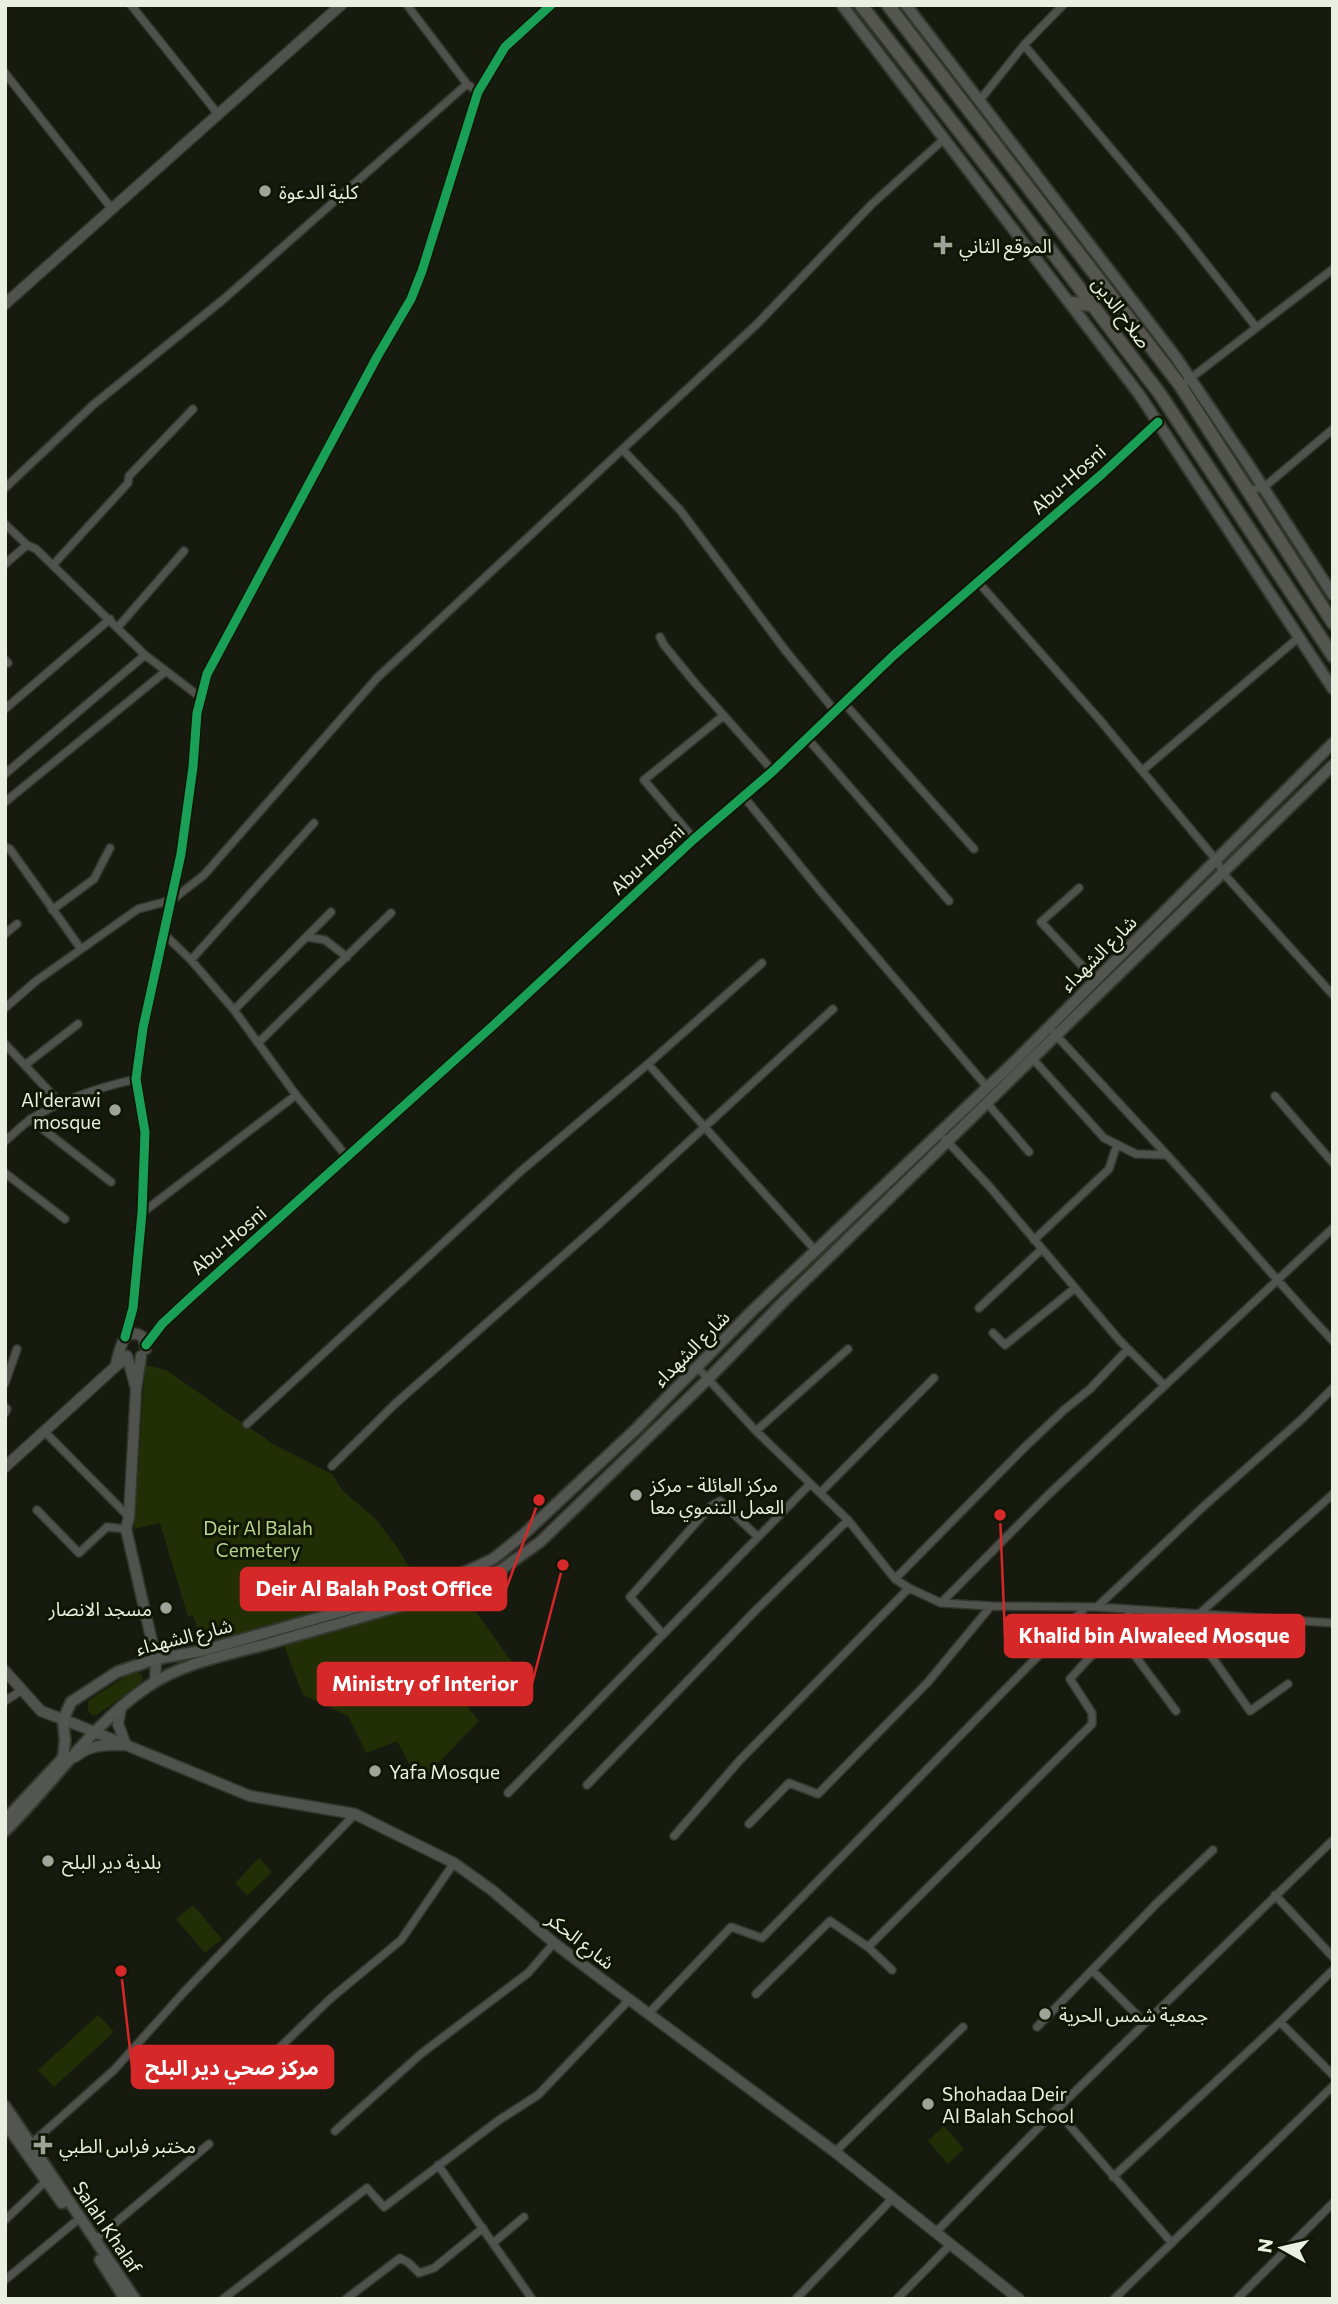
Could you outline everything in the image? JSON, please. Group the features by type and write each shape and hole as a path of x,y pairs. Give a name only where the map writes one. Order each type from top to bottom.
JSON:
{"highway":[{"name":"صلاح الدين","path":"861,5 1160,394 1333,656"},
{"name":"صلاح الدين","path":"888,5 1104,283 1185,382 1333,623"},
{"path":"1071,303 1094,305"}],"main road":[{"path":"842,5 1071,303 1158,422 1333,689"},
{"path":"906,5 980,100 1263,488 1333,596"},
{"name":"شارع الشهداء","path":"5,1831 94,1732 121,1707 155,1682 198,1663 462,1587 502,1569 540,1542 708,1379 944,1138 987,1087 1333,743"},
{"name":"شارع الشهداء","path":"63,1720 66,1710 76,1697 117,1672 156,1659 201,1651 356,1607 454,1577 493,1559 577,1484 816,1251 986,1104 1333,765"},
{"path":"5,1820 63,1758 63,1720"},
{"name":"Salah Khalaf","path":"5,2106 135,2299"},
{"path":"5,2123 125,2299"}],"street":[{"path":"131,5 218,114"},
{"path":"7,298 112,209 341,5"},
{"path":"407,5 467,84 478,92"},
{"path":"155,1682 156,1659 127,1529 136,1389 124,1352 133,1308 142,1213 145,1132 136,1079 143,1028 172,900 193,767 200,697 213,663 377,357 411,299 478,92 505,47 551,5"},
{"path":"980,100 1024,45 1063,5"},
{"path":"1024,45 1181,232 1256,327"},
{"path":"5,73 112,209"},
{"path":"5,488 93,405 225,298 467,84"},
{"path":"5,1008 36,981 138,909 172,900 204,875 377,678 758,323 872,204 944,139"},
{"path":"1185,382 1333,269"},
{"path":"53,565 128,483 129,476 192,409"},
{"name":"Abu-Hosni","path":"136,1389 141,1356 162,1324 498,1022 694,839 773,771 894,655 1158,422"},
{"path":"1249,490 1263,488 1333,429"},
{"path":"623,450 680,510 776,639 835,711"},
{"path":"5,524 27,545 36,549 145,655 200,697"},
{"path":"5,564 27,545"},
{"path":"118,627 184,551"},
{"path":"978,582 1143,771 1223,873 1333,995"},
{"path":"5,709 110,620"},
{"path":"660,637 723,716 773,771"},
{"path":"1143,771 1298,638"},
{"path":"5,774 145,655"},
{"path":"5,802 166,670"},
{"path":"844,702 974,849"},
{"path":"694,839 644,780 723,716"},
{"path":"807,738 949,901"},
{"path":"744,797 987,1087"},
{"path":"191,960 314,823"},
{"path":"5,847 10,849 81,948"},
{"path":"52,910 94,879 110,848"},
{"path":"1079,888 1041,922 1096,981"},
{"path":"234,1010 331,912"},
{"path":"258,1043 391,913"},
{"path":"5,934 17,924"},
{"path":"163,933 191,960 234,1010 296,1095 348,1157"},
{"path":"307,937 326,940 347,957"},
{"path":"247,1424 521,1171 762,963"},
{"path":"332,1466 397,1403 542,1276 833,1009"},
{"path":"25,1065 78,1024"},
{"path":"1050,1027 1203,1194 1276,1281 1333,1342"},
{"path":"5,1056 8,1047 61,1104"},
{"path":"1033,1059 1104,1138 1136,1154 1167,1155"},
{"path":"648,1064 816,1251"},
{"path":"5,1141 30,1119 61,1104 110,1085 136,1079"},
{"path":"142,1213 296,1095"},
{"path":"1275,1096 1333,1163"},
{"path":"986,1104 1029,1152"},
{"path":"30,1119 111,1182"},
{"path":"944,1138 989,1186 1128,1349 1164,1385"},
{"path":"1034,1240 1109,1169 1116,1144"},
{"path":"5,1173 65,1220"},
{"path":"941,1603 1048,1495 1333,1228"},
{"path":"979,1308 1042,1249"},
{"path":"993,1333 1005,1345 1075,1288"},
{"path":"133,1308 146,1345"},
{"name":"Abu-Hosni","path":"125,1337 132,1333 140,1334 162,1324"},
{"path":"5,1383 17,1349"},
{"path":"756,1431 848,1349"},
{"path":"895,1579 1025,1447 1064,1410 1090,1390 1128,1349"},
{"path":"124,1352 133,1358 141,1356"},
{"path":"6,1465 115,1367 124,1352"},
{"path":"697,1367 756,1431 848,1520 895,1579 941,1603 1097,1607 1333,1623"},
{"path":"821,1492 934,1378"},
{"path":"1097,1607 1333,1388"},
{"path":"5,1407 5,1413"},
{"path":"44,1431 129,1517"},
{"path":"509,1793 810,1484"},
{"path":"1198,1615 1333,1494"},
{"path":"663,1634 630,1597 711,1506 720,1501 758,1537"},
{"path":"37,1510 79,1553 107,1527 127,1529"},
{"path":"587,1785 755,1611 848,1520"},
{"path":"674,1836 740,1760 909,1588"},
{"path":"749,1824 789,1783 818,1794 928,1682 991,1606"},
{"path":"649,2013 731,1927 762,1938 1086,1607"},
{"path":"868,1947 1092,1724 1092,1713 1070,1679 1132,1610"},
{"path":"1181,1613 1250,1711 1288,1684"},
{"path":"1116,1630 1176,1711"},
{"name":"شارع الحكر","path":"5,1671 41,1712 250,1796 355,1814 454,1863 493,1891 554,1943 835,2152 1018,2299"},
{"path":"5,1701 22,1690"},
{"path":"72,1759 88,1748 101,1744 126,1745 118,1724 121,1707"},
{"path":"32,2143 114,2070 184,1992 355,1814"},
{"path":"936,2232 1056,2110 1333,1840"},
{"path":"1037,2027 1157,1903 1213,1850"},
{"path":"243,2083 330,1999 401,1940 454,1863"},
{"path":"1275,1895 1333,1957"},
{"path":"756,1994 830,1921 868,1947 892,1970"},
{"path":"335,2132 422,2053 528,1973 554,1943"},
{"path":"1092,1970 1145,2023"},
{"path":"1113,2177 1333,1970"},
{"path":"223,2299 367,2188 384,2207 499,2120 538,2095 630,1999"},
{"path":"1280,2022 1333,2075"},
{"path":"835,2152 963,2027"},
{"path":"1114,2299 1333,2086"},
{"path":"1056,2110 1172,2243"},
{"path":"95,2240 209,2144"},
{"path":"438,2165 533,2299"},
{"path":"5,2220 46,2181"},
{"path":"796,2299 891,2199"},
{"path":"1237,2299 1333,2203"},
{"path":"493,2243 524,2217"},
{"path":"5,2280 75,2222"},
{"path":"345,2299 400,2258 410,2263 419,2273 434,2268 483,2228"},
{"path":"897,2299 950,2245"}],"green space":[{"name":"Deir Al Balah Cemetery","path":"145,1365 166,1370 273,1444 332,1474 343,1491 375,1518 420,1585 203,1646 193,1615 188,1617 160,1523 134,1529"},
{"path":"463,1594 512,1662 466,1705 479,1721 419,1783 397,1741 366,1753 348,1716 303,1695 283,1643"},
{"path":"132,1672 141,1674 143,1679 140,1684 97,1715 88,1711 88,1701"},
{"path":"259,1858 272,1872 247,1896 235,1883"},
{"path":"193,1905 222,1939 205,1953 176,1919"},
{"path":"98,2015 114,2032 54,2087 38,2070"},
{"path":"944,2126 964,2149 948,2164 928,2141"}],"cycle path":[{"path":"125,1337 133,1308 142,1213 145,1132 136,1079 143,1028 181,854 193,767 197,713 207,674 377,357 411,299 478,92 505,47 551,5"},
{"path":"146,1345 162,1324 191,1297 497,1022 694,839 773,771 894,655 1158,422"}],"place":[{"name":"كلية الدعوة","path":"265,191"},
{"name":"الموقع الثاني","path":"943,245"},
{"name":"Al'derawi mosque","path":"115,1110"},
{"name":"مركز العائلة - مركز العمل التنموي معا","path":"636,1495"},
{"name":"Deir Al Balah Post Office","path":"539,1500"},
{"name":"Khalid bin Alwaleed Mosque","path":"1000,1515"},
{"name":"Ministry of Interior","path":"563,1565"},
{"name":"مسجد الانصار","path":"166,1608"},
{"name":"Yafa Mosque","path":"375,1771"},
{"name":"بلدية دير البلح","path":"48,1861"},
{"name":"مركز صحي دير البلح","path":"121,1971"},
{"name":"جمعية شمس الحرية","path":"1045,2014"},
{"name":"Shohadaa Deir Al Balah School","path":"928,2104"},
{"name":"مختبر فراس الطبي","path":"43,2145"}]}
